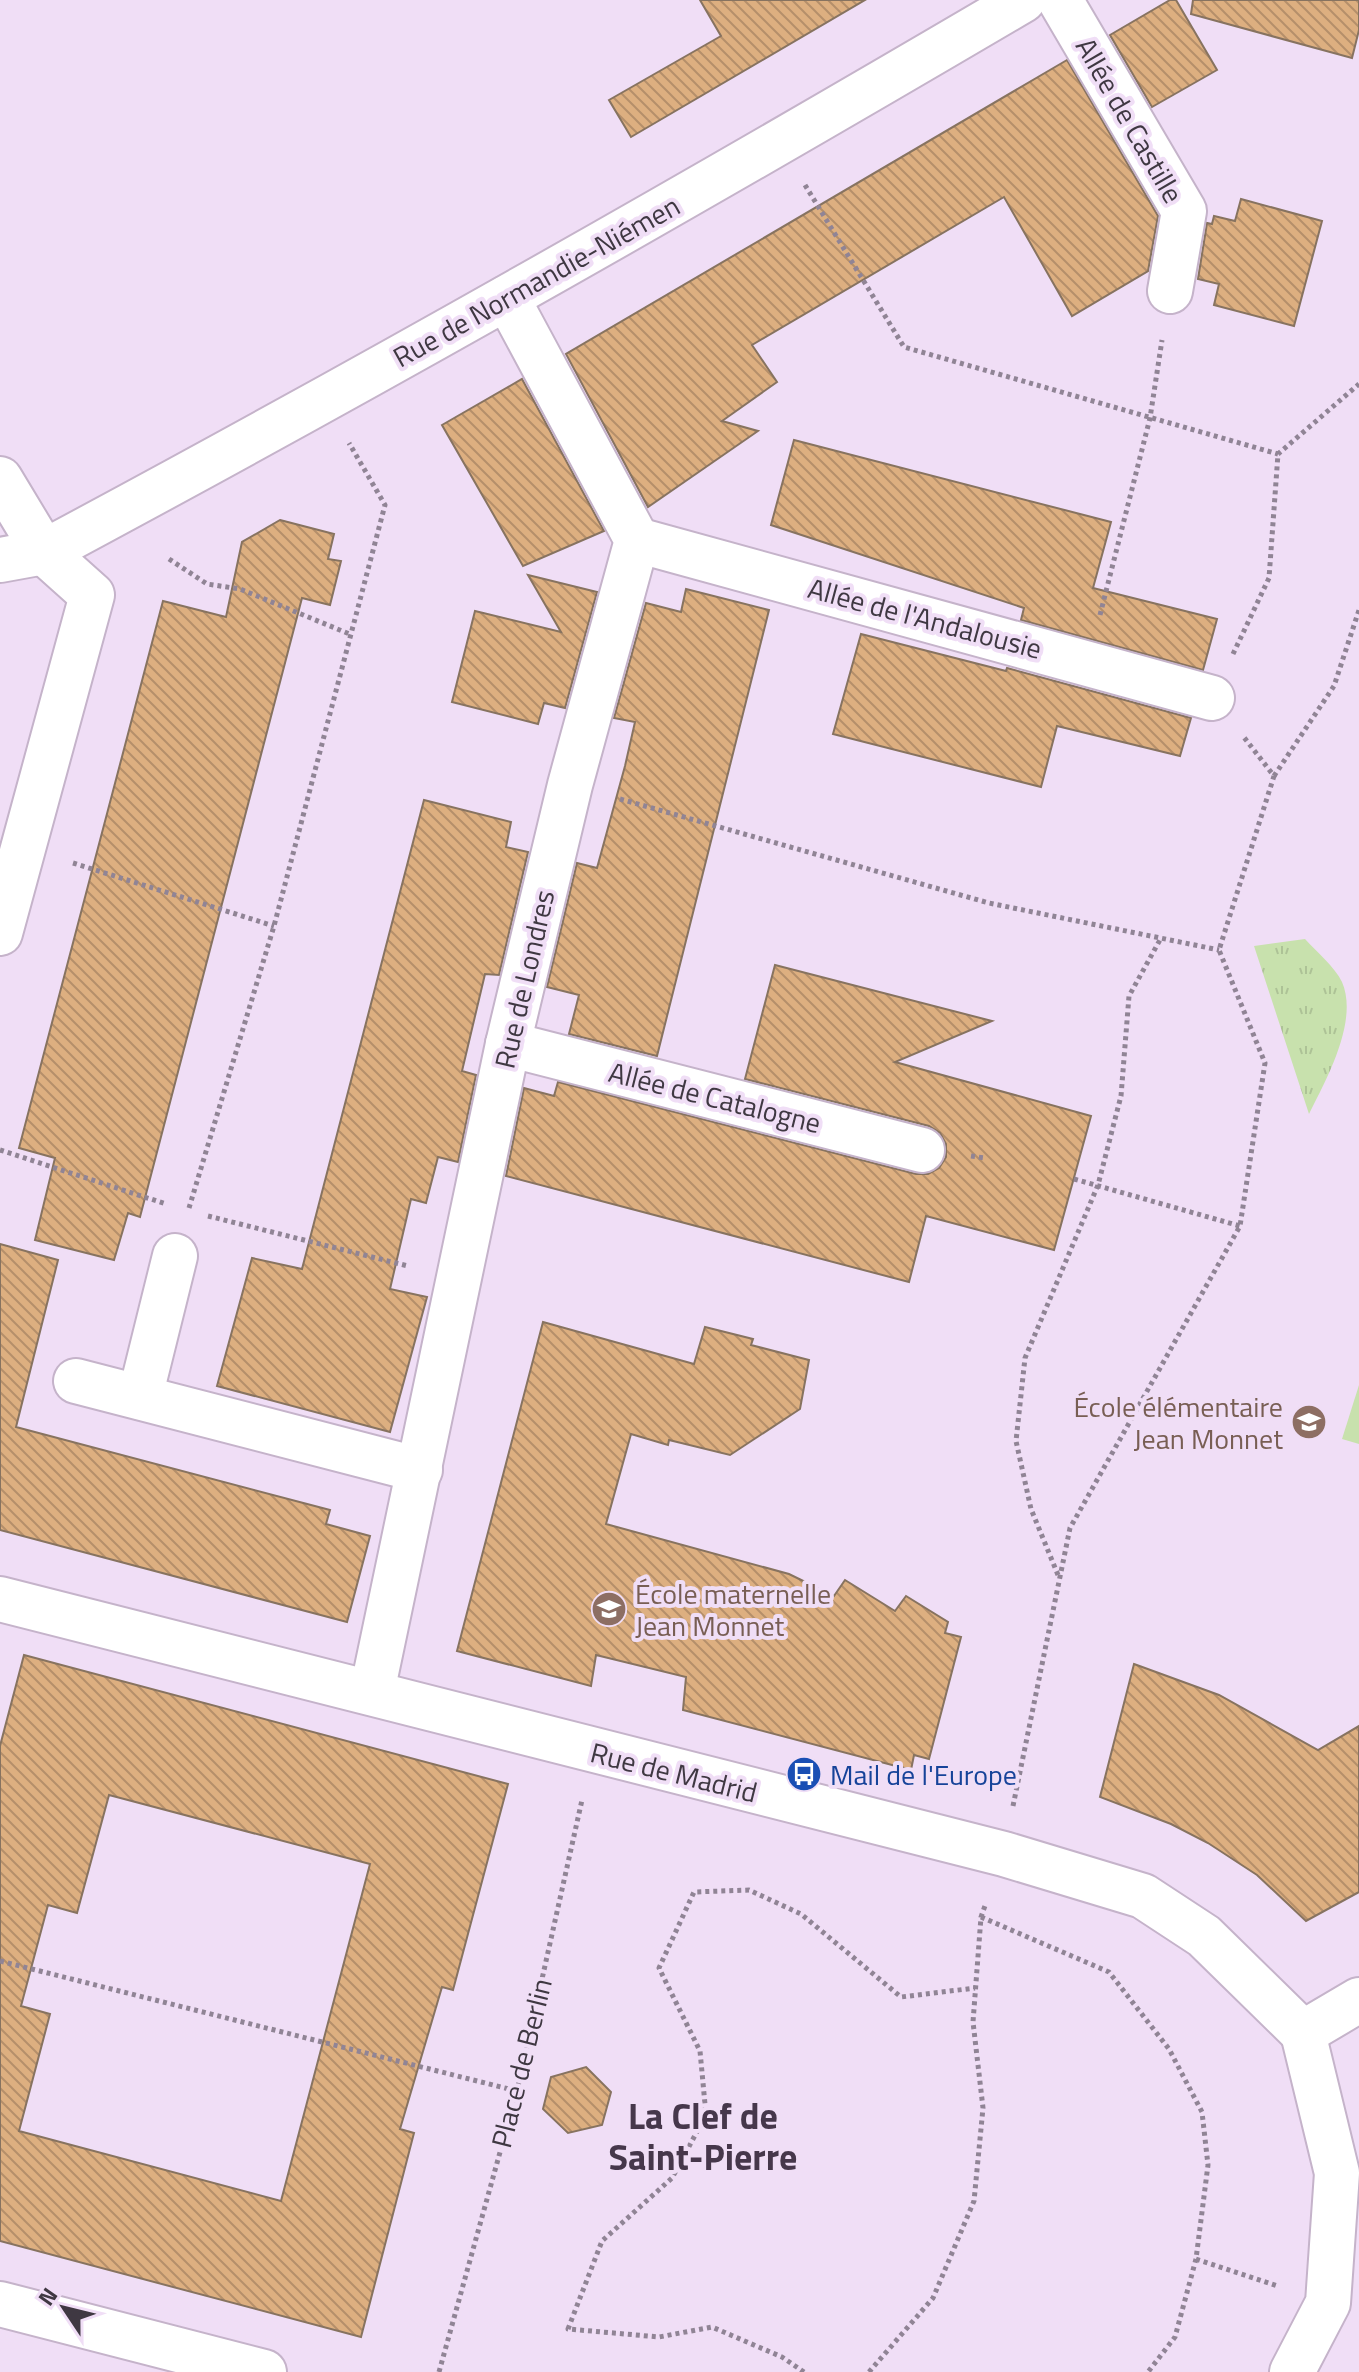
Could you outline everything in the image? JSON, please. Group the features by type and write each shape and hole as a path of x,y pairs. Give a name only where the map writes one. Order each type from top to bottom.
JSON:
{"street":[{"name":"Rue de Normandie-Niémen","path":"0,560 44,552 325,400 780,143 1023,0"},
{"name":"Allée de Castille","path":"1060,0 1184,211 1170,291"},
{"path":"507,298 637,540"},
{"path":"0,479 44,552 92,595 21,846 0,933"},
{"name":"Allée de l'Andalousie","path":"637,540 1212,698"},
{"name":"Rue de Londres","path":"372,1692 508,1044 570,785 637,540"},
{"name":"Allée de Catalogne","path":"508,1044 922,1150"},
{"path":"140,1397 175,1256"},
{"path":"76,1381 420,1470"},
{"name":"Rue de Madrid","path":"0,1599 1004,1854 1143,1896 1204,1936 1303,2033"},
{"path":"1292,2372 1344,2307 1337,2173 1303,2033 1359,2000"},
{"path":"0,2304 264,2372"}],"path":[{"path":"780,143 904,347 1278,454"},
{"path":"1087,662 1150,418 1170,291"},
{"path":"1274,776 1212,698 1269,578 1278,454 1359,384"},
{"path":"188,1211 274,926 385,505 325,400"},
{"path":"169,559 207,584 240,589 352,635"},
{"path":"869,2372 933,2298 974,2201 983,2108 973,2022 981,1917 1004,1854 1058,1575 1070,1528 1240,1226 1265,1063 1219,950 1274,776 1334,686 1359,610"},
{"path":"570,785 989,903 1219,950"},
{"path":"21,846 274,926"},
{"path":"1058,1575 1031,1509 1016,1441 1025,1358 1098,1185 1121,1096 1129,996 1161,938"},
{"path":"0,1150 188,1211 458,1278"},
{"path":"1074,1179 1240,1226"},
{"name":"Place de Berlin","path":"439,2372 517,2091 593,1752"},
{"path":"804,2372 782,2357 712,2327 659,2337 568,2329 602,2241 672,2178 706,2115 700,2051 659,1968 694,1892 749,1890 801,1914 901,1997 975,1988"},
{"path":"981,1917 1109,1972 1169,2049 1202,2112 1208,2165 1196,2259 1175,2337 1148,2372"},
{"path":"0,1961 517,2091"},
{"path":"1196,2259 1344,2307"}],"green space":[{"path":"1305,939 1339,976 1346,997 1344,1032 1324,1085 1309,1114 1254,946"},
{"path":"1359,1385 1359,1444 1342,1439"}],"building":[{"path":"700,0 865,0 631,137 609,100 721,36"},
{"path":"1170,0 1176,0 1217,70 1152,107 1110,35"},
{"path":"1193,0 1359,0 1359,30 1352,58 1191,14"},
{"path":"1067,60 1158,216 1148,271 1072,316 1004,197 752,345 777,382 722,421 758,431 648,507 566,354"},
{"path":"1241,199 1322,221 1294,326 1214,305 1219,284 1198,279 1207,223 1212,224 1214,216 1235,221"},
{"path":"522,379 604,531 523,566 442,425"},
{"path":"794,440 1111,522 1093,588 1217,619 1203,670 1021,620 1024,608 771,525"},
{"path":"280,520 334,534 328,559 341,561 330,605 302,598 140,1217 128,1213 114,1260 35,1240 55,1158 19,1148 163,601 226,617 242,542"},
{"path":"528,575 597,592 565,708 544,703 538,724 452,702 475,611 561,632"},
{"path":"686,589 769,610 657,1056 569,1034 579,995 547,987 577,863 597,868 625,766 635,722 614,718 646,603 681,612"},
{"path":"861,634 1006,671 1007,668 1191,718 1180,756 1057,726 1041,787 833,734"},
{"path":"424,800 511,822 506,847 528,852 499,975 485,974 462,1071 476,1075 458,1162 438,1157 426,1203 411,1199 390,1289 427,1297 390,1432 217,1386 252,1258 302,1269"},
{"path":"775,965 992,1021 895,1062 1091,1116 1054,1250 926,1216 909,1282 506,1176 524,1088 554,1096 558,1082 916,1174 928,1174 939,1168 946,1157 946,1144 940,1133 929,1126 745,1079"},
{"path":"0,1244 58,1260 16,1427 330,1510 326,1524 370,1536 347,1622 0,1530"},
{"path":"543,1322 694,1364 705,1327 753,1339 751,1345 809,1360 800,1409 730,1455 669,1440 668,1445 631,1434 606,1524 789,1574 834,1596 845,1580 895,1611 906,1596 948,1622 945,1633 961,1637 929,1759 914,1755 911,1770 683,1710 686,1677 596,1655 591,1686 457,1651"},
{"path":"24,1655 508,1784 453,1990 442,1987 400,2129 414,2133 361,2337 0,2241 0,1746","holes":["109,1795 370,1864 281,2201 19,2131 50,2014 21,2006 48,1905 77,1913"]},
{"path":"1134,1664 1219,1695 1318,1750 1359,1726 1359,1892 1306,1921 1257,1875 1208,1843 1171,1824 1100,1797"},
{"path":"586,2067 611,2092 602,2125 568,2133 543,2109 551,2077"}],"place":[{"name":"École élémentaire Jean Monnet","path":"1309,1422"},
{"name":"École maternelle Jean Monnet","path":"609,1609"},
{"name":"Mail de l'Europe","path":"804,1774"}],"district":[{"name":"La Clef de Saint-Pierre","path":"703,2136"}]}
